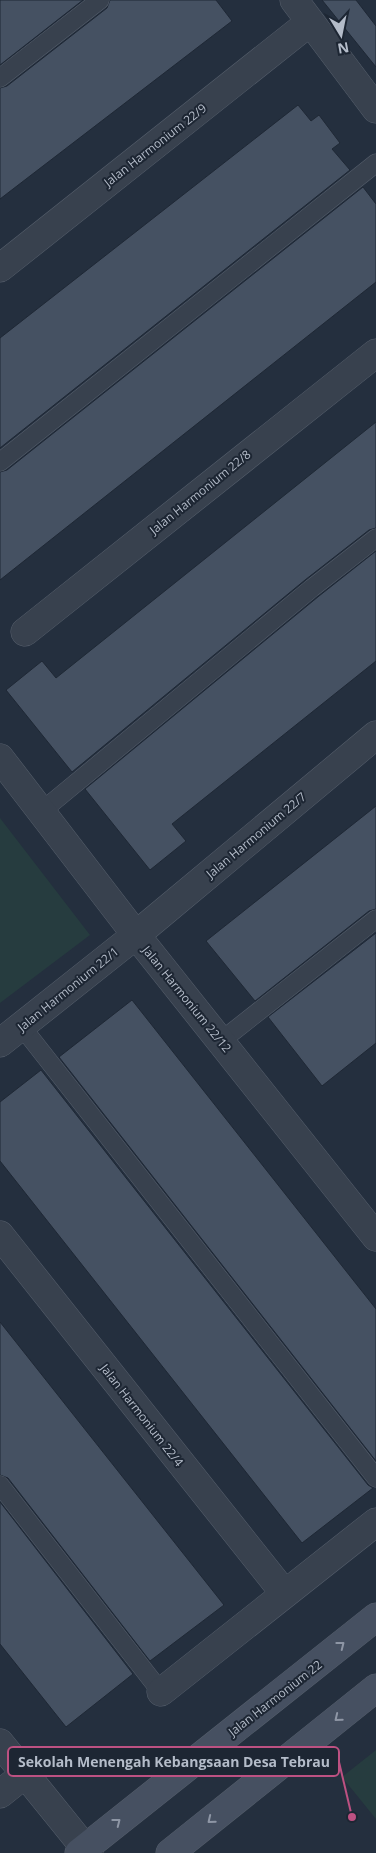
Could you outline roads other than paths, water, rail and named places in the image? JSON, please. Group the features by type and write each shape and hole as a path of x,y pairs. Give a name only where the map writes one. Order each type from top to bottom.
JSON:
{"street":[{"path":"294,0 376,109"},
{"name":"Jalan Harmonium 22/9","path":"0,268 310,22"},
{"name":"Jalan Harmonium 22/8","path":"25,632 376,353"},
{"name":"Jalan Harmonium 22/7","path":"136,935 376,734"},
{"name":"Jalan Harmonium 22/12","path":"0,758 136,935 376,1237"},
{"name":"Jalan Harmonium 22/1","path":"0,1043 136,935"},
{"name":"Jalan Harmonium 22/4","path":"0,1235 285,1594"},
{"path":"161,1692 376,1522"},
{"name":"Jalan Harmonium 22","path":"85,1851 376,1617"},
{"path":"170,1853 376,1688"},
{"path":"0,1743 85,1851"},
{"path":"0,1794 25,1774"}],"lane":[{"path":"0,78 100,0"},
{"path":"0,462 376,163"},
{"path":"42,811 376,538"},
{"path":"221,1041 376,919"},
{"path":"22,1026 376,1478"},
{"path":"0,1485 161,1692"}],"place":[{"name":"Sekolah Menengah Kebangsaan Desa Tebrau","path":"352,1817"}]}
